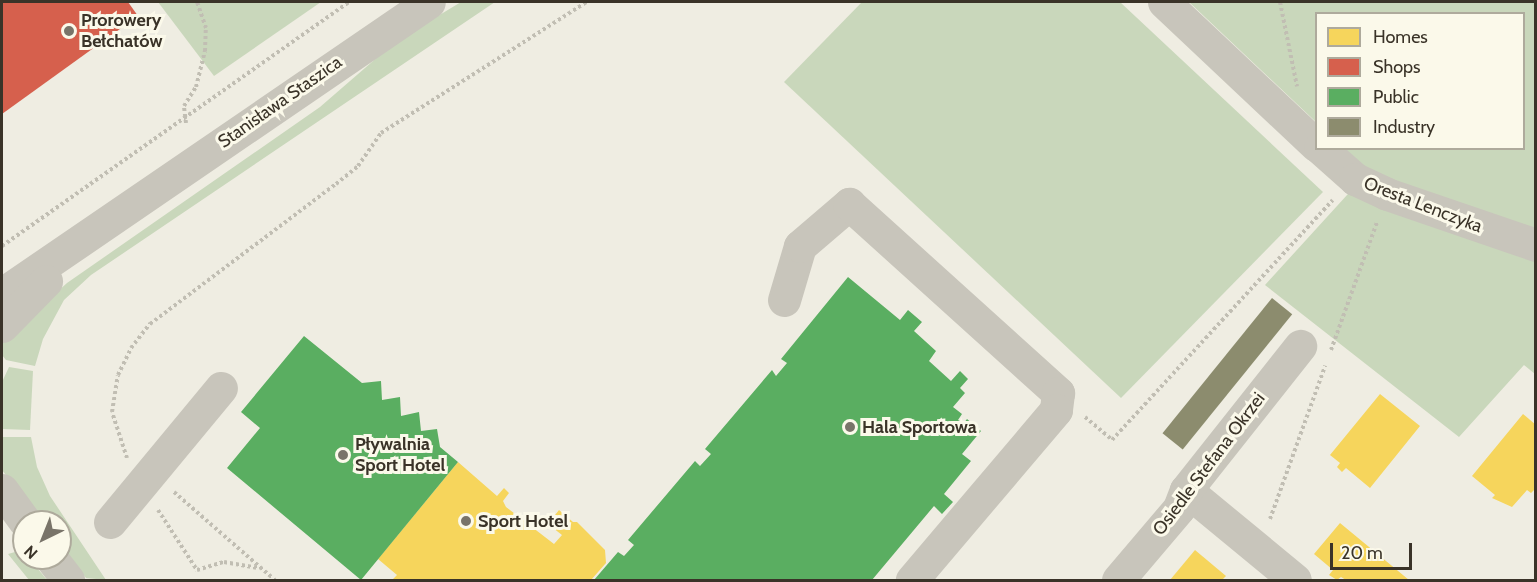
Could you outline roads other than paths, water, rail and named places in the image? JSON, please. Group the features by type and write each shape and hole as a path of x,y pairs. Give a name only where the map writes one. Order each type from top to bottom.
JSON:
{"street":[{"name":"Stanisława Staszica","path":"2,294 429,2"},
{"path":"1164,2 1315,143"},
{"name":"Oresta Lenczyka","path":"1322,150 1355,179 1387,194 1536,245"},
{"name":"Stanisława Staszica","path":"2,326 132,204"},
{"path":"784,300 800,246 849,204 1058,393 1056,411 912,580"},
{"name":"Osiedle Stefana Okrzei","path":"1118,580 1179,508 1186,490 1300,346"},
{"path":"110,522 147,493 221,388"},
{"path":"2,490 16,510"},
{"path":"1186,490 1295,580"}],"place":[{"name":"Prorowery Bełchatów","path":"69,31"},
{"name":"Hala Sportowa","path":"850,427"},
{"name":"Pływalnia Sport Hotel","path":"343,455"},
{"name":"Sport Hotel","path":"466,521"}]}
